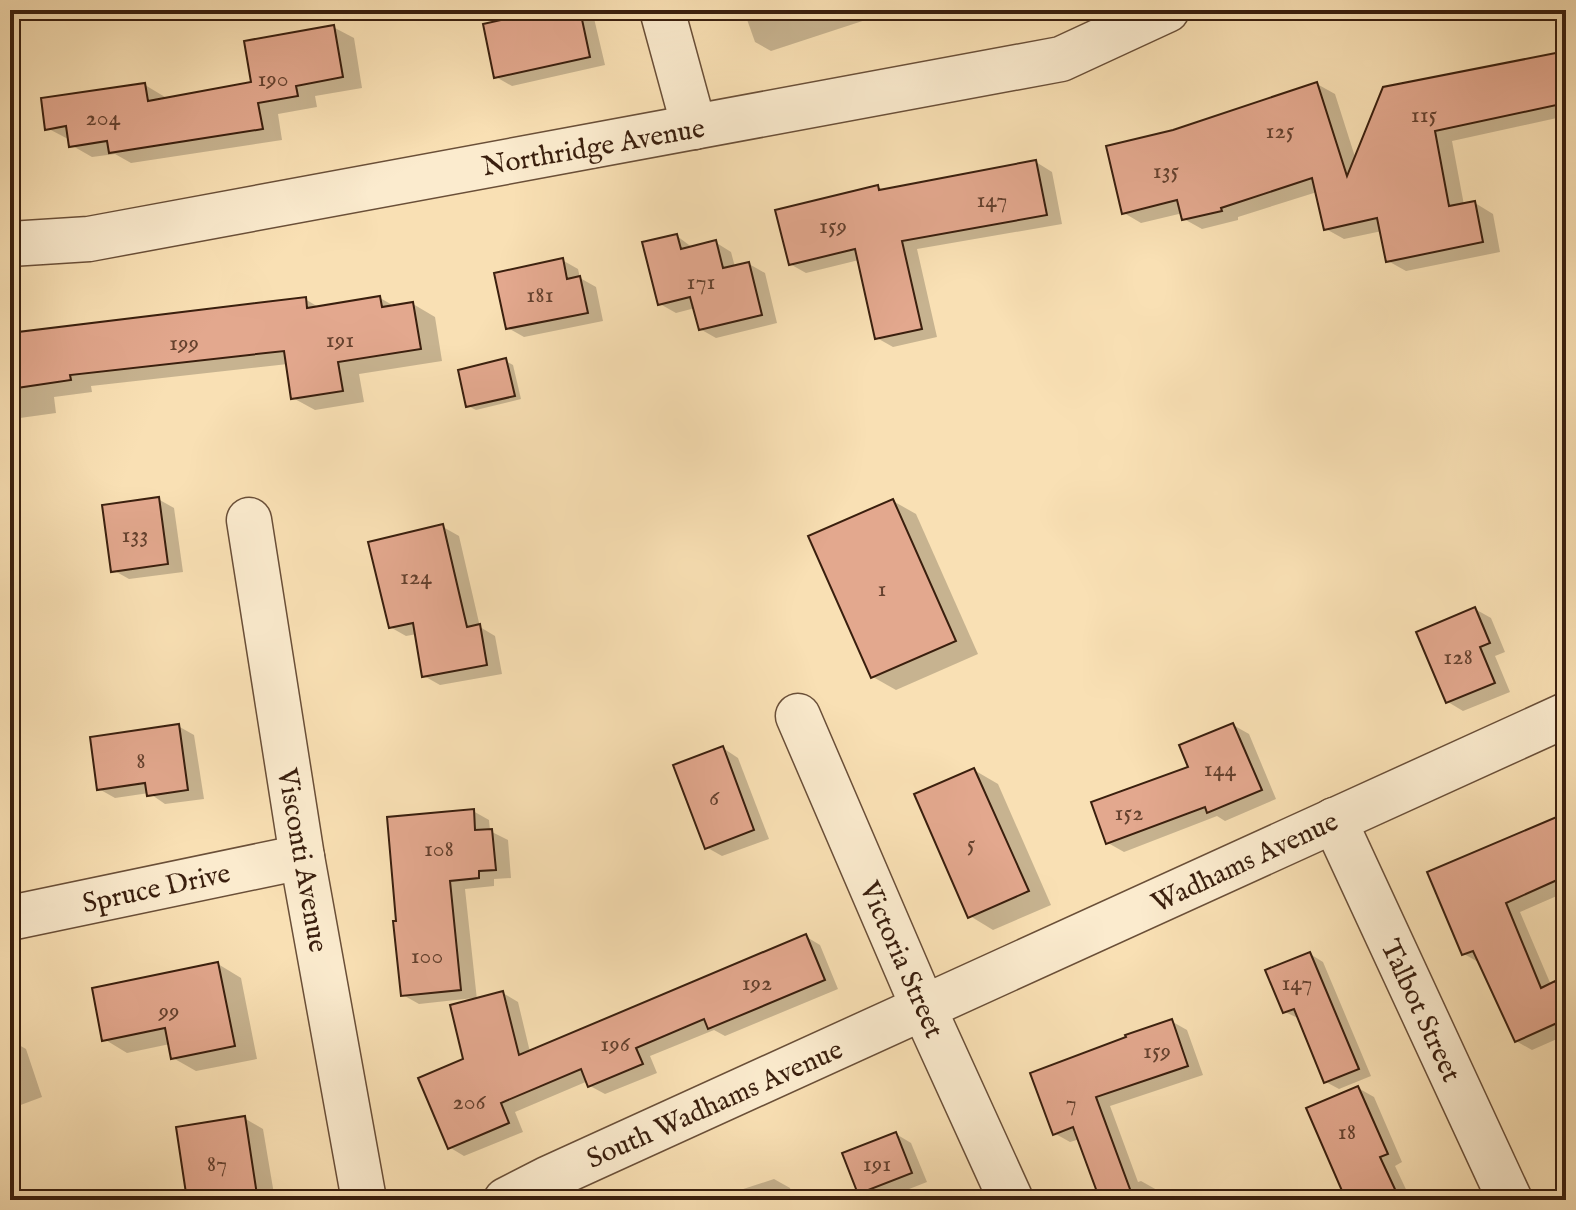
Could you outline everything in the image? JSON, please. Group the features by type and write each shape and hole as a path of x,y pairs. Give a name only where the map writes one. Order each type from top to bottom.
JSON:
{"street":[{"path":"662,10 694,127"},
{"name":"Northridge Avenue","path":"10,244 89,239 1061,59 1167,10"},
{"name":"Visconti Avenue","path":"249,520 302,857 364,1200"},
{"name":"Wadhams Avenue","path":"924,1009 1566,715"},
{"name":"Victoria Street","path":"798,716 924,1009 1011,1200"},
{"name":"Talbot Street","path":"1334,820 1510,1200"},
{"name":"Spruce Drive","path":"10,918 302,857"},
{"name":"South Wadhams Avenue","path":"506,1200 924,1009"}],"building":[{"path":"546,10 580,10 590,57 494,78 483,24"},
{"path":"334,25 343,77 296,86 298,96 258,103 263,129 109,153 107,141 69,147 66,126 45,130 41,98 145,83 148,101 251,82 244,41"},
{"path":"1566,51 1566,103 1435,131 1449,206 1475,201 1483,242 1386,262 1377,218 1324,230 1312,178 1221,208 1222,211 1182,220 1177,200 1122,214 1106,146 1173,130 1317,82 1347,176 1383,87"},
{"path":"1036,160 1047,215 902,241 922,329 875,339 855,249 789,265 775,210 878,185 879,190"},
{"path":"677,234 681,249 716,240 723,268 749,262 762,315 699,330 690,297 658,305 642,242"},
{"path":"563,258 567,279 580,276 588,313 506,329 494,273"},
{"path":"380,296 382,307 413,302 421,349 338,362 343,391 291,399 284,351 70,375 71,380 10,389 10,333 306,297 307,308"},
{"path":"506,358 515,396 466,407 458,370"},
{"path":"159,497 168,564 111,572 102,505"},
{"path":"893,499 956,641 871,678 808,536"},
{"path":"443,524 467,627 480,624 487,665 422,677 413,623 389,628 368,542"},
{"path":"1475,607 1490,643 1480,647 1495,683 1446,703 1416,632"},
{"path":"1233,723 1262,790 1207,813 1205,807 1106,844 1091,802 1188,767 1179,745"},
{"path":"179,724 188,790 147,796 145,783 97,790 90,737"},
{"path":"723,746 754,830 705,849 673,765"},
{"path":"974,768 1029,891 968,918 914,794"},
{"path":"474,809 475,830 492,829 496,870 479,871 479,878 450,881 461,990 401,996 387,817"},
{"path":"1566,813 1566,876 1506,903 1541,988 1555,981 1566,1004 1566,1019 1515,1042 1473,951 1462,955 1427,872"},
{"path":"806,934 825,980 708,1029 704,1019 636,1048 643,1064 588,1087 581,1069 501,1103 509,1123 448,1149 418,1078 463,1059 450,1005 503,991 519,1055"},
{"path":"1310,952 1359,1069 1324,1083 1294,1009 1283,1013 1265,970"},
{"path":"218,962 235,1046 171,1059 165,1028 102,1041 92,988"},
{"path":"1172,1019 1188,1066 1096,1097 1134,1200 1100,1200 1073,1127 1053,1135 1030,1073"},
{"path":"1358,1086 1388,1154 1380,1157 1400,1200 1346,1200 1306,1108"},
{"path":"245,1116 257,1195 243,1197 243,1200 187,1200 176,1127"},
{"path":"896,1132 912,1173 858,1194 842,1153"}]}
